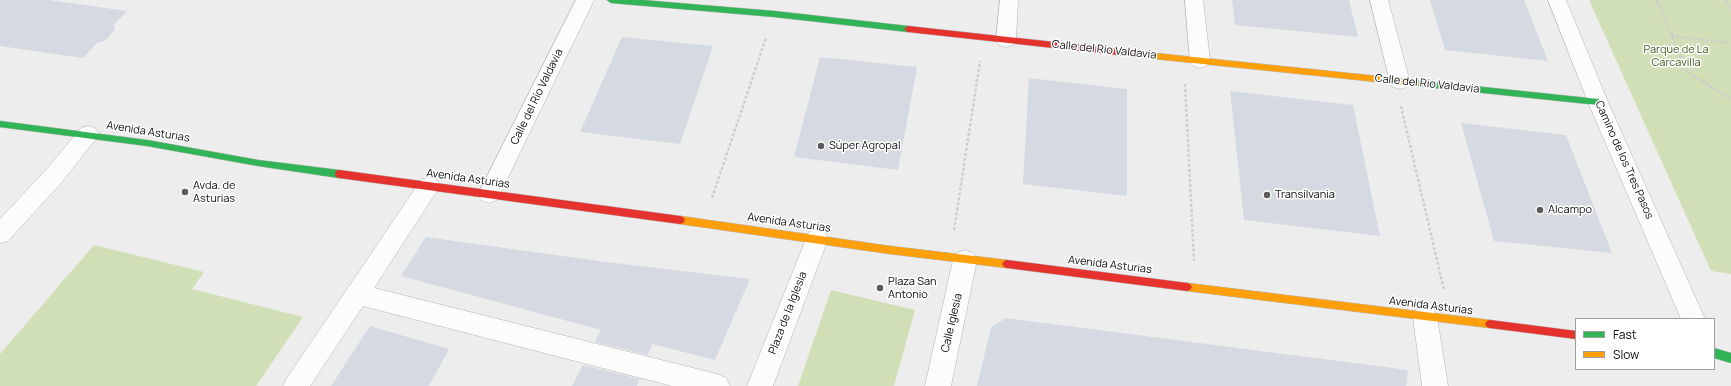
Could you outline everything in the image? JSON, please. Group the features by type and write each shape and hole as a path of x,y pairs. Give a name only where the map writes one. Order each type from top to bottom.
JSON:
{"main road":[{"name":"Calle del Río Valdavia","path":"610,0 774,14 983,38 1598,102"},
{"name":"Avenida Asturias","path":"0,124 88,134 258,162 957,259 1196,287 1575,335"},
{"path":"1715,352 1731,351"},
{"path":"1715,352 1731,358"}],"street":[{"name":"Calle del Río Valdavia","path":"489,194 585,0"},
{"path":"1006,40 1009,0"},
{"path":"1192,60 1194,0"},
{"path":"1379,0 1398,81"},
{"name":"Camino de los Tres Pasos","path":"1557,0 1598,102 1693,318"},
{"path":"0,234 53,176 88,134"},
{"path":"296,386 429,186"},
{"name":"Plaza de la Iglesia","path":"760,386 817,239"},
{"name":"Calle Iglesia","path":"938,386 957,259"},
{"path":"356,294 717,386"},
{"path":"1425,317 1435,386"}],"path":[{"path":"1657,0 1687,72 1731,99"},
{"path":"1726,0 1731,10"},
{"path":"703,223 774,14"},
{"path":"1671,36 1731,43"},
{"path":"957,259 983,38"},
{"path":"1192,60 1196,287"},
{"path":"1398,81 1451,320"}],"green space":[{"name":"Parque de La Carcavilla","path":"1589,0 1731,0 1731,274 1711,271"},
{"path":"94,245 204,272 192,289 303,317 256,386 0,386 0,354"},
{"path":"831,290 915,310 894,386 798,386"}],"building":[{"path":"0,0 49,0 127,11 114,25 115,29 106,40 97,43 83,58 0,46"},
{"path":"1232,0 1349,0 1358,37 1235,25"},
{"path":"1430,0 1524,0 1548,61 1445,50"},
{"path":"622,37 713,46 680,144 580,132"},
{"path":"820,57 917,67 898,170 794,157"},
{"path":"1029,78 1127,89 1127,196 1023,184"},
{"path":"1230,91 1353,105 1380,236 1244,220"},
{"path":"1461,123 1566,135 1612,253 1494,241"},
{"path":"426,237 598,261 750,279 715,360 652,344 648,355 595,342 601,330 401,276"},
{"path":"1006,318 1408,370 1406,386 977,386 991,327"},
{"path":"370,326 449,349 429,386 331,386"},
{"path":"583,365 640,379 637,386 572,386"}],"traffic: fast":[{"path":"611,0 774,14 908,29"},
{"path":"1416,83 1598,102"},
{"path":"0,124 147,143 258,163 339,174"},
{"path":"1715,353 1731,358"}],"traffic: slow":[{"path":"1145,55 1416,83"},
{"path":"680,220 890,250 1007,264"},
{"path":"1187,287 1490,324"}],"traffic: jam":[{"path":"908,29 1145,55"},
{"path":"339,174 680,220"},
{"path":"1007,264 1187,287"},
{"path":"1490,324 1575,335"}],"place":[{"name":"Súper Agropal","path":"821,146"},
{"name":"Avda. de Asturias","path":"185,192"},
{"name":"Transilvania","path":"1267,195"},
{"name":"Alcampo","path":"1540,210"},
{"name":"Plaza San Antonio","path":"880,288"}]}
